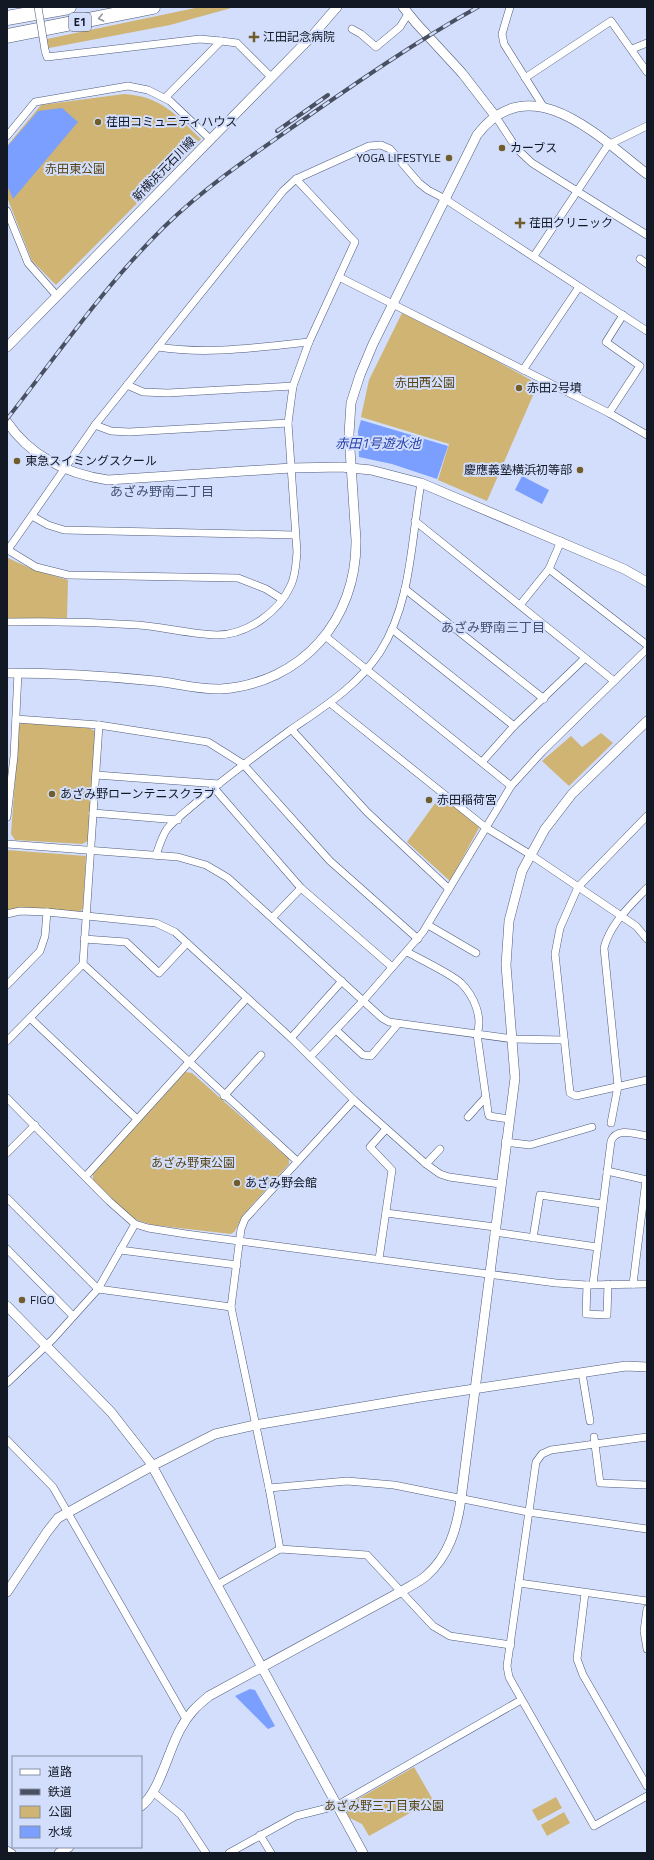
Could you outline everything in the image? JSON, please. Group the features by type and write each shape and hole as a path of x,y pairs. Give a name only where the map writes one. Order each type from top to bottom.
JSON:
{"highway":[{"name":"E1","path":"7,18 69,7"},
{"name":"E1","path":"7,36 153,7"}],"street":[{"path":"38,7 47,57 200,39 237,43 271,77"},
{"name":"新横浜元石川線","path":"7,347 322,25 337,7"},
{"path":"510,7 502,34 503,41 509,54 543,106"},
{"path":"352,29 361,34 376,47 400,27 406,10 462,73 496,117 517,149 532,163 647,235"},
{"path":"525,78 611,21 647,72"},
{"path":"165,98 221,41"},
{"path":"632,49 647,43"},
{"path":"7,136 35,102 128,86 148,90 165,98 210,139"},
{"path":"7,673 87,675 222,689 251,684 283,671 317,646 342,609 353,576 356,556 349,434 351,403 360,375 477,135 496,117 514,108 543,106 570,116 647,174"},
{"path":"534,256 608,144 647,126"},
{"path":"282,599 266,589 238,578 68,575 36,567 7,551 95,425 283,191 296,180 369,146 381,145 390,149 419,184 534,256 647,331"},
{"path":"7,622 83,622 140,625 217,635 236,632 258,622 282,599 291,585 296,567 288,423 293,386 309,342 355,242 296,180"},
{"path":"7,211 9,223 28,263 57,296"},
{"path":"640,259 647,264"},
{"path":"339,277 609,413 647,435"},
{"path":"523,370 580,287"},
{"path":"609,413 640,366 606,342 623,315"},
{"path":"158,347 186,351 213,351 309,342"},
{"path":"128,385 143,392 168,393 293,386"},
{"path":"7,422 32,450 48,462 64,470 86,477 108,480 291,468 352,468 392,474 421,483 561,542 624,569 647,582"},
{"path":"95,425 111,431 129,432 288,423"},
{"path":"156,854 166,830 243,764 330,703 366,670 380,652 392,629 405,589 421,483"},
{"path":"32,516 48,525 64,530 295,535"},
{"path":"415,521 520,605 584,659 614,681"},
{"path":"520,605 549,569 561,542"},
{"path":"549,569 647,645"},
{"path":"405,589 544,699"},
{"path":"392,629 514,726"},
{"path":"325,636 511,786"},
{"path":"310,1057 363,1001 418,939 428,925 485,827 511,786 647,649"},
{"path":"482,762 514,726 544,699 584,659"},
{"path":"7,817 10,756 16,718 18,673"},
{"path":"330,703 485,827 531,855 636,926 647,938"},
{"path":"16,718 99,724 205,740 243,764 330,861 418,939"},
{"path":"142,1805 154,1793 180,1729 194,1708 209,1696 402,1591 426,1576 443,1558 453,1538 461,1499 505,1142 515,1078 507,979 507,940 509,921 518,881 545,829 572,794 647,721"},
{"path":"7,1041 83,964 99,724"},
{"path":"292,730 367,812 449,888"},
{"path":"96,775 216,786 301,888 392,967"},
{"path":"93,813 178,820"},
{"path":"647,816 578,888 560,928 555,954 570,1093 576,1096 647,1080"},
{"path":"7,844 156,854 190,859 220,872 236,884 384,1020 398,1024 513,1039 564,1040"},
{"path":"273,917 301,888"},
{"path":"611,1123 618,1086 604,948 607,936 621,917 647,888"},
{"path":"7,914 20,911 47,912 156,923 176,932 291,1038 354,1100 426,1164 440,1174 449,1177 500,1184"},
{"path":"7,985 40,951 45,936 47,912"},
{"path":"428,925 476,954"},
{"path":"84,939 126,942 159,973 187,943"},
{"path":"407,952 460,983 470,996 479,1015 479,1027 477,1034 485,1098 490,1116 509,1119"},
{"path":"83,964 190,1062 224,1096 297,1161"},
{"path":"291,1038 342,982"},
{"path":"86,1176 247,998"},
{"path":"30,1018 137,1119"},
{"path":"336,1030 363,1055 370,1056 398,1024"},
{"path":"224,1096 260,1055"},
{"path":"7,1098 86,1176 109,1201 135,1224 148,1228 556,1283 590,1285 647,1284"},
{"path":"468,1117 485,1098"},
{"path":"280,1548 231,1307 241,1229 245,1219 354,1100"},
{"path":"7,1153 35,1125"},
{"path":"505,1142 530,1145 592,1126"},
{"path":"379,1259 392,1170 370,1147 386,1129"},
{"path":"608,1284 607,1314 586,1314 613,1136 621,1132 647,1136"},
{"path":"426,1164 440,1149"},
{"path":"607,1171 647,1180 633,1284"},
{"path":"533,1238 540,1195 602,1204"},
{"path":"7,1198 98,1289 231,1307"},
{"path":"386,1213 495,1230 533,1238 597,1247"},
{"path":"7,1383 46,1346 98,1289 135,1224"},
{"path":"7,1248 73,1316"},
{"path":"120,1250 237,1265"},
{"path":"7,1306 111,1412 152,1466 336,1806 363,1853"},
{"path":"7,1592 52,1524 68,1512 152,1466 215,1434 255,1425 626,1366 647,1366"},
{"path":"582,1373 590,1421"},
{"path":"647,1437 594,1440 551,1450 542,1454 536,1462 507,1666 509,1677 521,1700 594,1826 647,1796"},
{"path":"7,1440 53,1487 186,1719"},
{"path":"594,1440 600,1483 647,1485"},
{"path":"269,1488 347,1481 394,1485 528,1512 647,1529"},
{"path":"217,1585 280,1548 367,1555 402,1591 419,1613 433,1626 450,1636 511,1645"},
{"path":"519,1583 647,1601"},
{"path":"585,1593 577,1660 596,1699 647,1786"},
{"path":"647,1609 644,1630 647,1649"},
{"path":"229,1853 260,1834 296,1816 336,1806 521,1700"},
{"path":"154,1793 181,1815 206,1853"},
{"path":"260,1834 271,1853"},
{"path":"7,1850 12,1853"}],"green space":[{"path":"200,7 235,7 170,25 49,48 47,39"},
{"name":"赤田東公園","path":"124,94 149,99 167,108 201,139 56,285 32,261 7,197 7,146 41,105"},
{"name":"赤田西公園","path":"402,313 486,355 538,384 487,501 438,480 449,444 361,417 369,380"},
{"path":"8,558 34,570 68,580 67,618 7,618"},
{"name":"あざみ野ローンテニスクラブ","path":"21,723 89,728 95,731 88,841 82,844 15,840 11,834 19,727"},
{"path":"601,733 613,743 569,786 542,761 571,736 582,747"},
{"path":"441,795 480,826 450,881 407,842"},
{"path":"7,850 86,856 83,908 80,912 7,911"},
{"name":"あざみ野東公園","path":"185,1072 192,1073 289,1159 289,1164 243,1215 235,1231 231,1234 153,1225 139,1221 129,1215 93,1180 93,1174"},
{"name":"あざみ野三丁目東公園","path":"414,1767 433,1800 369,1836 362,1824 350,1818 344,1807"},
{"path":"556,1797 562,1808 538,1821 532,1810"},
{"path":"564,1812 570,1823 547,1836 541,1825"}],"water":[{"path":"62,108 78,122 13,199 7,185 7,147 38,111"},
{"name":"赤田1号遊水池","path":"361,420 448,446 437,479 392,464 359,457 358,431"},
{"path":"522,476 549,490 542,504 515,490"},
{"path":"250,1689 255,1690 275,1726 268,1729 235,1696"}],"railway":[{"path":"7,419 82,320 122,272 142,249 195,199 262,148 341,93 386,63 478,7"},
{"path":"277,131 328,95"}],"place":[{"name":"江田記念病院","path":"254,37"},
{"name":"荏田コミュニティハウス","path":"98,122"},
{"name":"カーブス","path":"502,148"},
{"name":"YOGA LIFESTYLE","path":"449,158"},
{"name":"荏田クリニック","path":"520,223"},
{"name":"赤田2号墳","path":"519,388"},
{"name":"東急スイミングスクール","path":"17,461"},
{"name":"慶應義塾横浜初等部","path":"580,470"},
{"name":"あざみ野ローンテニスクラブ","path":"52,794"},
{"name":"赤田稲荷宮","path":"429,800"},
{"name":"あざみ野会館","path":"237,1183"},
{"name":"FIGO","path":"22,1300"}],"district":[{"name":"あざみ野南二丁目","path":"162,491"},
{"name":"あざみ野南三丁目","path":"493,627"}]}
